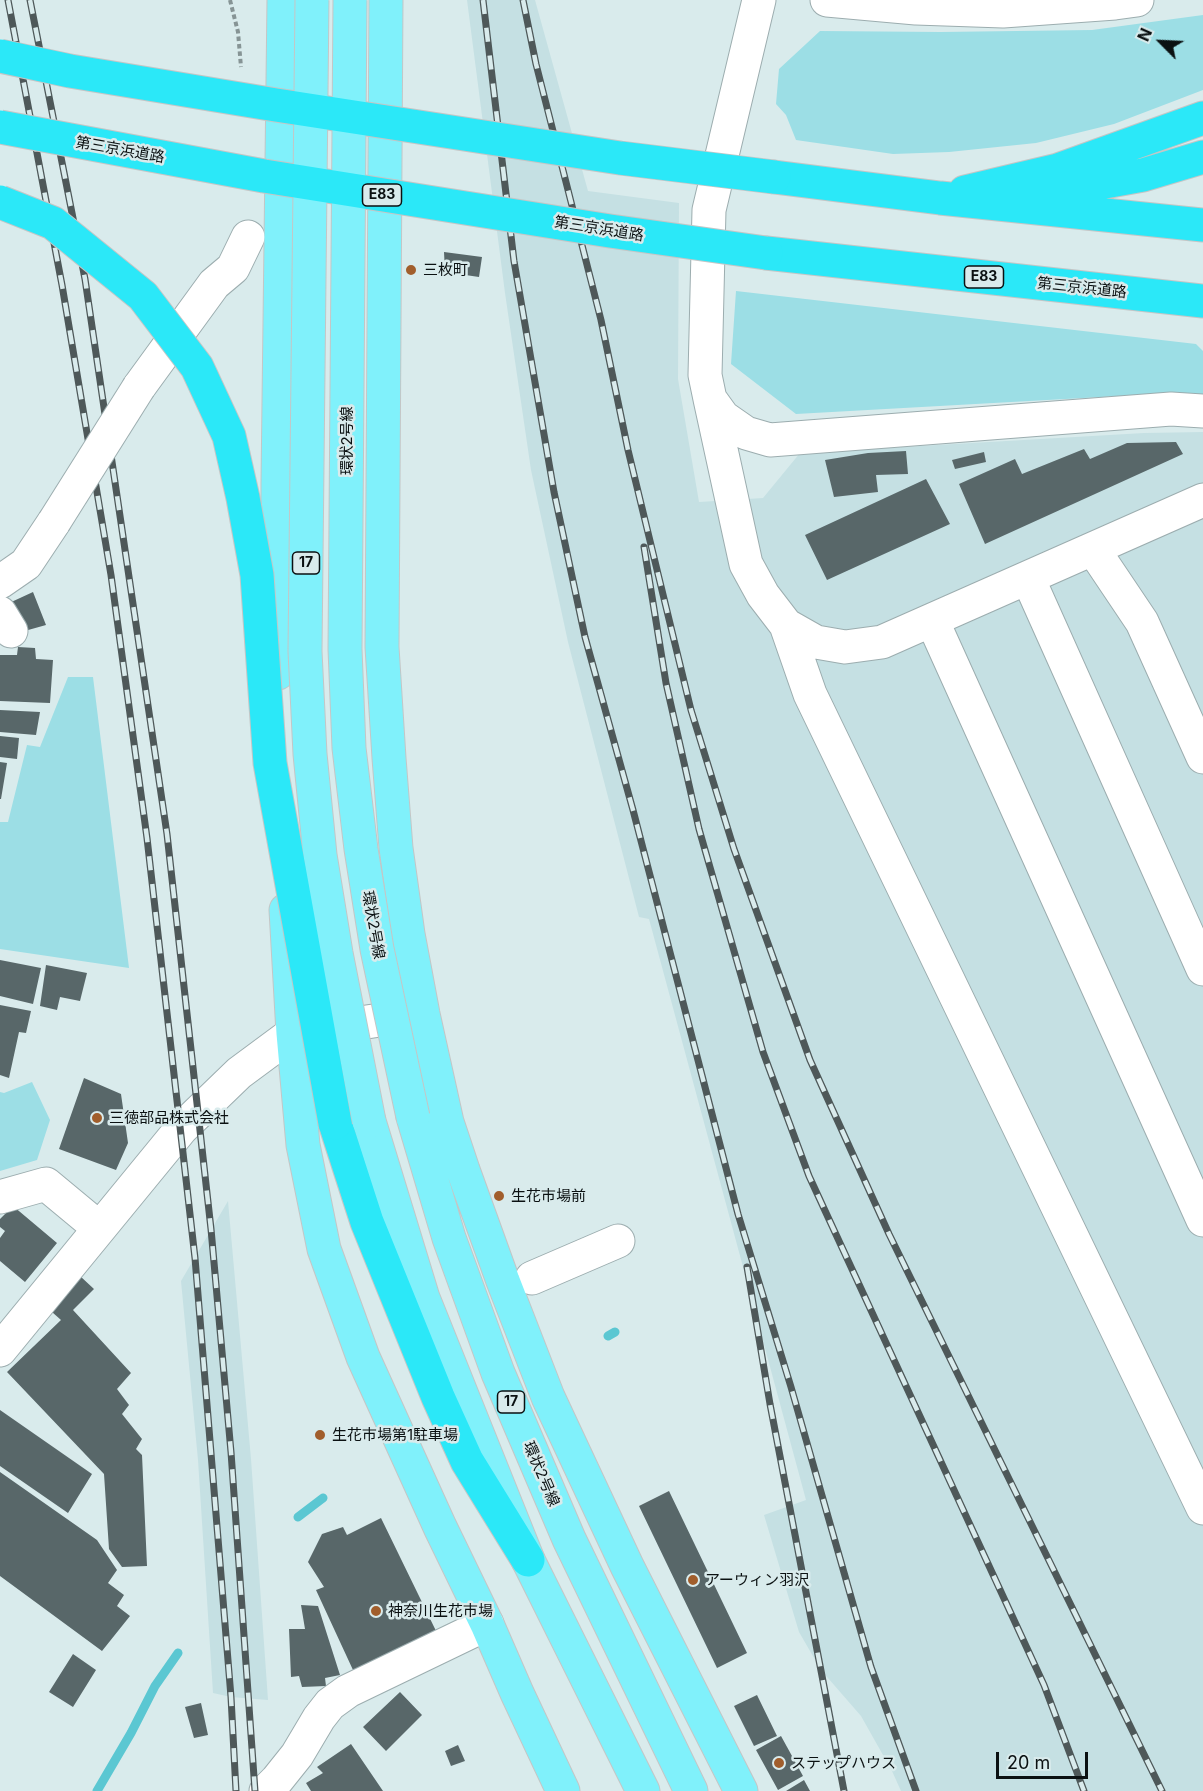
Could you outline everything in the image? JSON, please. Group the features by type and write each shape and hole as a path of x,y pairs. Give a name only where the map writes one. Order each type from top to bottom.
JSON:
{"highway":[{"path":"0,56 70,71 276,105 620,158 940,198 1203,225"},
{"path":"940,198 1058,170 1203,118"},
{"name":"第三京浜道路","path":"0,127 264,176 610,231 766,253 1203,301"},
{"path":"940,198 1066,189 1143,175 1203,157"},
{"path":"0,202 53,223 143,296 197,367 229,436 257,575 270,763 335,1123 368,1222 438,1397 467,1461 528,1560"}],"main road":[{"path":"284,0 277,648 281,794 293,1033 303,1145 324,1249 363,1357 563,1791"},
{"name":"17","path":"312,0 305,651 309,742 322,866 336,953 369,1121 423,1298 528,1560 643,1791"},
{"name":"環状2号線","path":"350,0 345,637 349,748 361,849 377,948 413,1117 449,1238 498,1372 569,1539 690,1791"},
{"path":"386,0 382,647 396,848 408,934 423,1014 447,1122 466,1180 548,1397 627,1566 741,1791"},
{"path":"487,1624 585,1791"}],"street":[{"path":"759,0 709,210 705,375 746,564 763,595 786,625 810,694 1203,1508"},
{"path":"827,0 916,8 1003,11 1064,3 1115,3 1137,0"},
{"path":"0,582 26,564 139,387 214,284 233,268 248,237"},
{"path":"710,399 723,417 746,433 770,440 1171,409 1203,411"},
{"path":"786,625 816,642 845,648 882,642 1203,500"},
{"path":"1093,549 1142,622 1203,757"},
{"path":"1028,578 1203,969"},
{"path":"932,620 1203,1220"},
{"path":"0,1350 181,1129 239,1073 293,1033 423,1014"},
{"path":"0,1197 46,1184 99,1228"},
{"path":"532,1278 618,1241"},
{"path":"266,1791 297,1755 330,1704 348,1691 487,1624"}],"shaded area":[{"path":"467,0 535,0 588,191 679,203 678,379 699,502 763,498 800,453 1144,433 1203,432 1203,1791 901,1791 861,1716 821,1670 799,1632 764,1515 806,1500 649,919 639,917 568,642 531,470 505,293"},
{"path":"1203,15 1203,90 1114,124 1036,143 949,152 893,154 796,140 786,115 776,104 779,69 820,31 1092,30"},
{"path":"736,291 1196,344 1203,351 1203,396 1119,396 796,414 731,364"},
{"path":"68,677 93,677 129,968 0,949 0,822 8,822 27,745 40,747"},
{"path":"32,1082 50,1120 37,1160 0,1171 0,1092 4,1093"},
{"path":"228,1201 251,1459 268,1700 213,1693 198,1460 181,1281"}],"building":[{"path":"444,252 482,257 479,277 445,272"},
{"path":"1176,442 1183,454 985,544 959,484 1015,459 1022,474 1084,449 1090,459 1127,443"},
{"path":"906,451 908,474 876,475 878,492 834,497 825,460 868,453"},
{"path":"984,452 986,462 955,469 952,460"},
{"path":"926,479 950,524 827,580 805,535"},
{"path":"33,592 46,625 21,632 7,604"},
{"path":"18,647 35,648 36,659 53,660 50,703 0,701 0,655 17,655"},
{"path":"0,710 40,712 36,735 0,732"},
{"path":"0,736 19,738 17,759 0,757"},
{"path":"0,762 7,763 1,799 0,799"},
{"path":"0,960 41,968 33,1004 0,996"},
{"path":"46,965 87,973 80,1001 60,997 57,1010 40,1006"},
{"path":"0,1005 31,1011 26,1033 19,1032 9,1078 0,1075"},
{"name":"三徳部品株式会社","path":"84,1078 121,1094 128,1143 116,1170 59,1149"},
{"path":"13,1206 57,1243 25,1282 0,1261 0,1238 5,1231 0,1227 0,1219"},
{"path":"80,1276 94,1289 73,1310 131,1373 117,1389 129,1405 122,1414 142,1439 136,1449 142,1455 147,1566 122,1567 109,1549 104,1474 7,1372 61,1320 52,1312"},
{"path":"0,1410 92,1474 68,1513 0,1466"},
{"path":"0,1472 97,1540 117,1570 108,1583 124,1595 117,1606 130,1616 102,1651 0,1576"},
{"name":"アーウィン羽沢","path":"669,1491 747,1653 717,1668 639,1506"},
{"name":"神奈川生花市場","path":"381,1518 437,1633 353,1670 316,1590 324,1587 308,1562 322,1534 343,1527 347,1535"},
{"path":"301,1605 318,1606 340,1675 325,1678 326,1686 302,1687 299,1676 291,1677 289,1629 305,1629"},
{"path":"73,1654 96,1670 73,1707 49,1692"},
{"path":"400,1692 422,1715 386,1751 363,1727"},
{"path":"757,1695 777,1736 754,1746 734,1706"},
{"path":"201,1703 208,1735 194,1738 185,1707"},
{"name":"ステップハウス","path":"781,1736 803,1776 778,1790 756,1750"},
{"path":"351,1744 383,1791 311,1791 306,1783 323,1773 317,1767"},
{"path":"458,1745 465,1761 451,1766 445,1751"},
{"path":"804,1780 810,1791 786,1791"}],"waterway":[{"path":"608,1336 615,1332"},
{"path":"298,1517 323,1498"},
{"path":"97,1791 155,1686 178,1653"}],"railway":[{"path":"8,0 62,285 111,575 147,838 195,1258 231,1697 236,1791"},
{"path":"30,0 85,279 167,834 211,1229 231,1452 255,1791"},
{"path":"483,0 514,261 554,492 585,637 633,810 738,1214 791,1387 871,1667 916,1791"},
{"path":"523,0 536,64 601,320 628,450 691,710 734,849 810,1060 889,1234 1162,1791"},
{"path":"644,547 666,683 699,829 763,1052 809,1176 1044,1685 1084,1791"},
{"path":"747,1267 770,1404 844,1791"}],"place":[{"name":"三枚町","path":"411,270"},
{"name":"三徳部品株式会社","path":"97,1118"},
{"name":"生花市場前","path":"499,1196"},
{"name":"生花市場第1駐車場","path":"320,1435"},
{"name":"アーウィン羽沢","path":"693,1580"},
{"name":"神奈川生花市場","path":"376,1611"},
{"name":"ステップハウス","path":"779,1763"}]}
